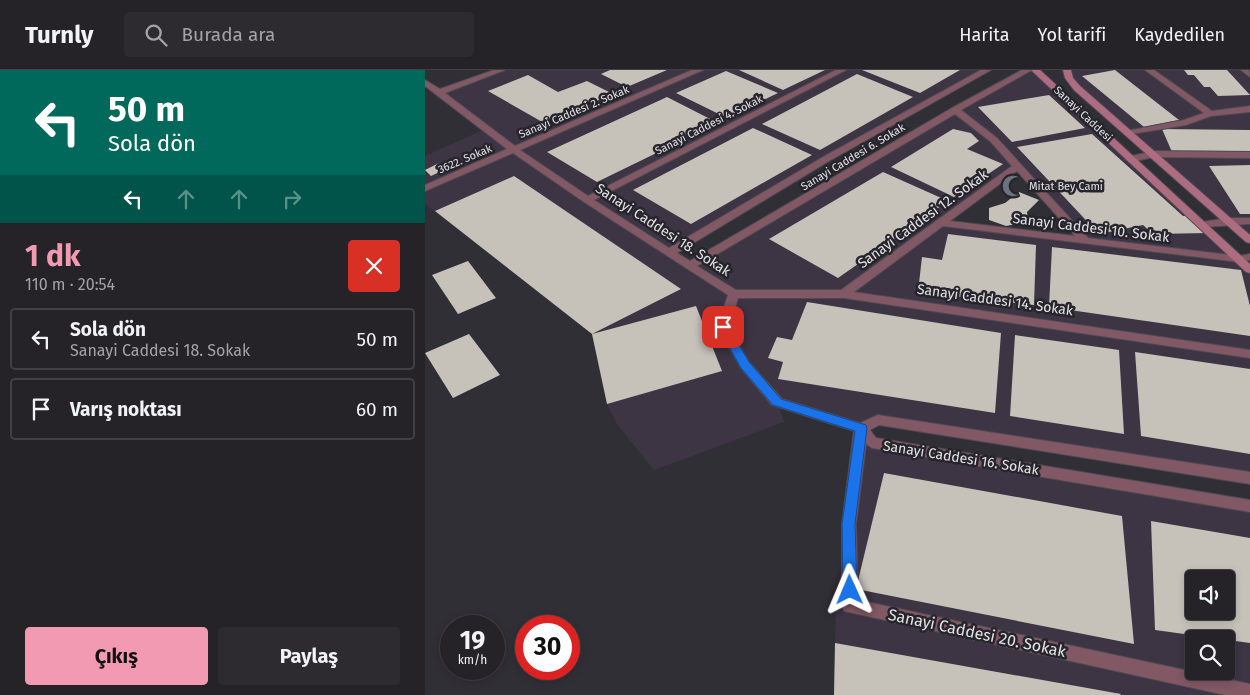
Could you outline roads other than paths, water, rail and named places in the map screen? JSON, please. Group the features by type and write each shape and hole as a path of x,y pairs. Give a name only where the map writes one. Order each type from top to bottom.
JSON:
{"street":[{"path":"440,92 501,70"},
{"name":"Sanayi Caddesi 2. Sokak","path":"514,150 699,70"},
{"name":"Sanayi Caddesi 4. Sokak","path":"587,200 843,70"},
{"name":"Sanayi Caddesi 6. Sokak","path":"670,252 826,159 987,70"},
{"name":"Sanayi Caddesi 6. Sokak","path":"691,265 955,110 1028,70"},
{"name":"Sanayi Caddesi","path":"1035,70 1250,270"},
{"name":"Sanayi Caddesi","path":"1067,70 1069,78 1077,88 1155,154 1250,240"},
{"path":"1149,70 1210,114"},
{"path":"1245,70 1250,75"},
{"name":"Sanayi Caddesi 18. Sokak","path":"425,82 514,150 587,200 734,294 723,327 745,365 777,402 861,428"},
{"path":"1129,133 1186,122 1210,114 1250,109"},
{"path":"955,110 993,140 1086,242"},
{"name":"3622. Sokak","path":"425,188 514,150"},
{"path":"1131,159 1155,154 1250,155"},
{"name":"Sanayi Caddesi 12. Sokak","path":"844,294 1017,166"},
{"path":"1202,225 1228,221 1250,221"},
{"name":"Sanayi Caddesi 10. Sokak","path":"941,223 1239,259"},
{"path":"1239,259 1250,257"},
{"name":"Sanayi Caddesi 14. Sokak","path":"734,294 844,294 1250,354"},
{"name":"Sanayi Caddesi 16. Sokak","path":"1250,478 878,420 861,428 872,443 1250,506"},
{"name":"Sanayi Caddesi 20. Sokak","path":"861,428 849,524 850,606 1250,692"}],"place":[{"name":"Mitat Bey Cami","path":"1013,186"}]}
